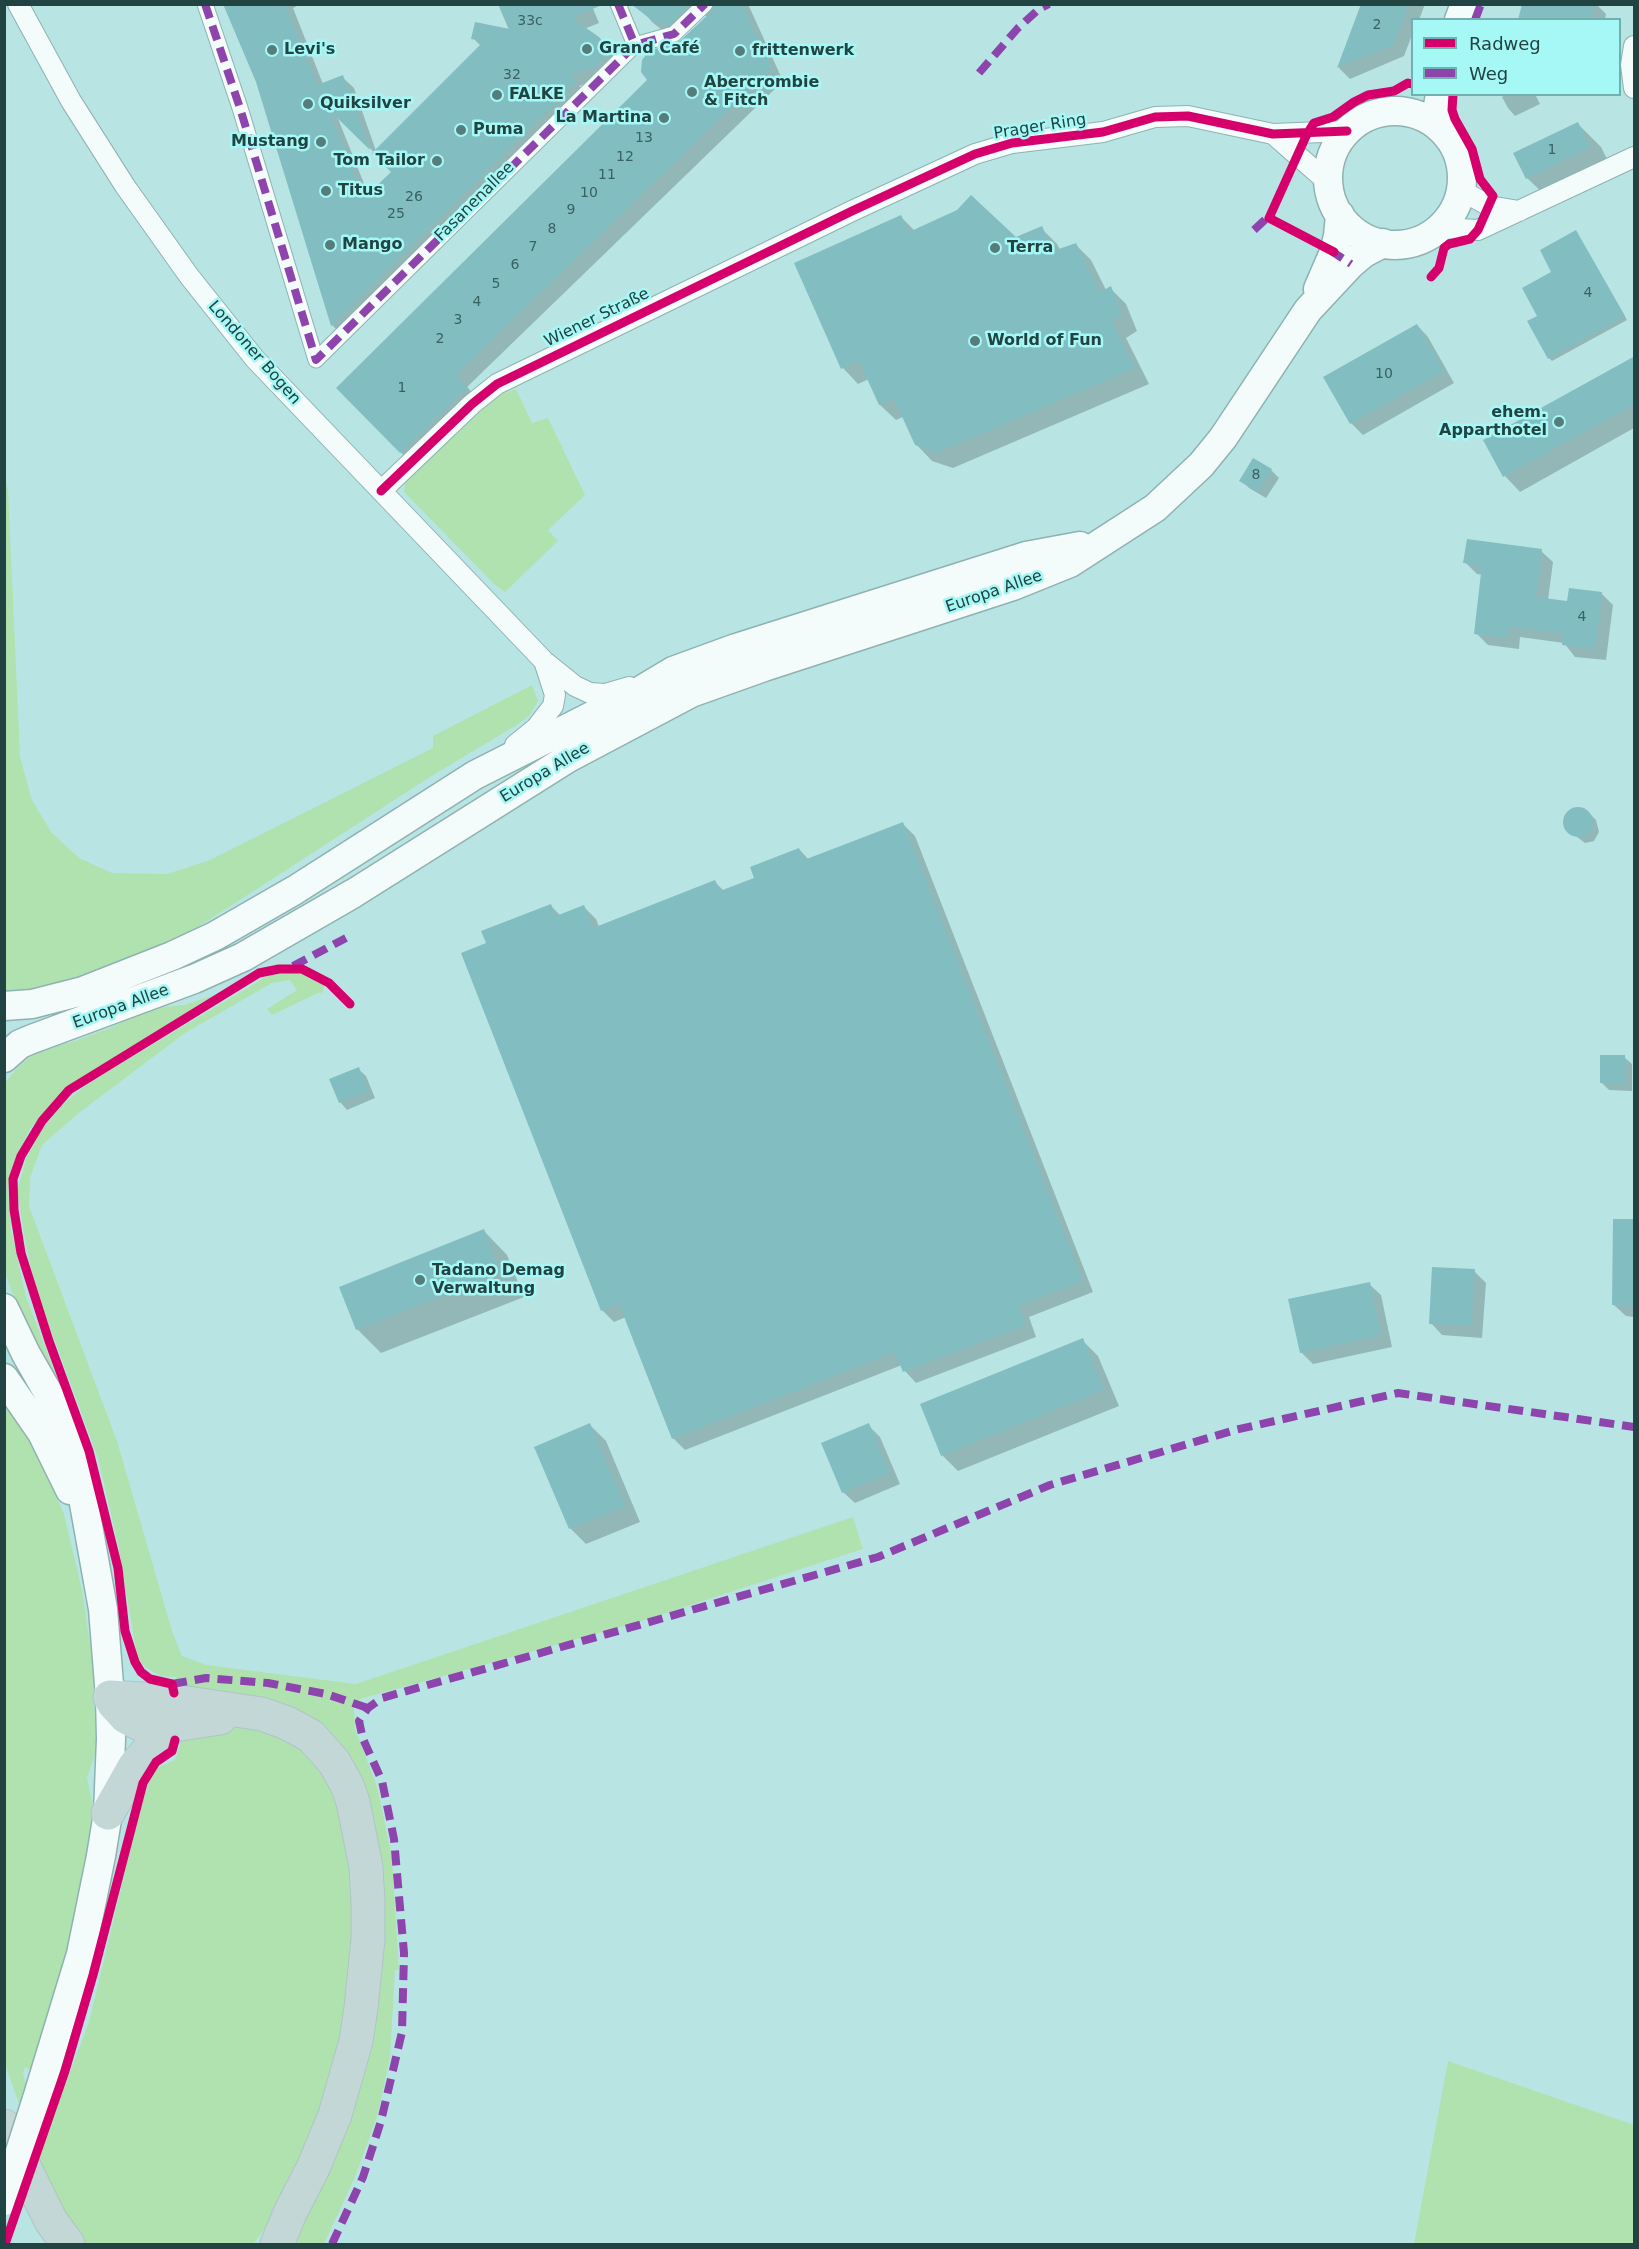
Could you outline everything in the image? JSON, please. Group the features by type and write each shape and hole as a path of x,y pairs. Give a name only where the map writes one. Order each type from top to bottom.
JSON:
{"highway":[{"path":"110,1697 119,1711 134,1723 152,1727 248,1713"},
{"path":"110,1697 174,1701 262,1714 300,1729 311,1737 334,1762 347,1785 353,1802 366,1867 368,1939 362,2008 356,2041 335,2115 277,2244"},
{"path":"108,1813 134,1767 157,1740 174,1725"},
{"path":"4,2126 51,2221 68,2244"},
{"path":"4,2137 43,2244"},
{"path":"265,2244 290,2213"}],"main road":[{"path":"1435,124 1440,96"},
{"path":"1405,102 1417,114 1435,124 1448,137 1458,153 1462,171 1461,190 1454,211 1440,228 1416,241 1400,244 1383,243 1366,238 1340,215 1332,200 1329,169 1332,155 1347,131 1361,120 1405,102"},
{"name":"Europa Allee","path":"4,1058 20,1044 185,983 243,957 354,893 570,757 673,702 764,667 1038,577 1070,563 1155,508 1201,465 1223,438 1308,310 1334,252 1340,215"},
{"name":"Europa Allee","path":"1308,310 1351,264 1364,253 1383,243"},
{"name":"Europa Allee","path":"4,1006 32,1004 83,991 172,956 215,936 295,890 475,775 633,695 673,671 747,644 1026,556 1077,547 1109,538"},
{"path":"4,1308 66,1428 78,1469 103,1609 111,1739 108,1813 81,1954 4,2201"},
{"path":"4,1378 52,1449 87,1528"}],"street":[{"name":"Londoner Bogen","path":"18,4 71,101 125,186 189,276 255,359 543,661 575,686 597,694 613,692 673,671"},
{"name":"Fasanenallee","path":"205,4 240,108 316,360 635,45"},
{"path":"618,4 635,45 675,34 705,4"},
{"path":"1635,46 1631,65 1635,88"},
{"name":"Prager Ring","path":"852,211 975,154 1012,143 1103,132 1155,117 1188,116 1273,134"},
{"path":"1273,134 1347,131"},
{"path":"1273,134 1329,183"},
{"path":"1440,228 1478,230 1635,157"},
{"path":"1461,190 1489,206 1520,211"},
{"name":"Wiener Straße","path":"381,491 472,404 497,384 852,211"},
{"name":"Londoner Bogen","path":"475,775 536,728 550,711 555,695 543,661"}],"green space":[{"path":"516,389 532,423 548,418 585,495 548,530 558,541 505,592 495,585 404,492 405,484 410,477 497,396"},
{"path":"4,473 8,489 20,757 32,800 51,832 79,858 112,873 167,874 210,860 433,748 433,736 532,685 538,701 529,716 515,726 433,775 175,942 90,976 23,994 5,991"},
{"path":"288,972 304,974 320,980 324,987 322,995 320,992 272,1015 267,1009 297,990 290,980 272,983 185,1033 80,1112 42,1145 30,1178 29,1206 117,1441 172,1631 182,1656 207,1665 356,1684 853,1517 863,1549 635,1623 360,1699 354,1708 355,1729 377,1786 392,1857 399,1970 395,1970 390,2058 377,2117 355,2177 324,2244 288,2244 354,2096 356,1770 176,1692 176,1677 161,1676 141,1663 136,1651 119,1549 98,1458 36,1290 17,1191 26,1159 40,1132 63,1104 89,1083 267,976"},
{"path":"214,995 58,1096 30,1129 14,1161 8,1188 11,1229 26,1297 69,1409 32,1346 5,1273 4,1084 30,1057 49,1047 72,1042 112,1027 152,1008 184,1005"},
{"path":"4,1401 33,1444 64,1514 82,1590 93,1665 96,1751 87,1778 92,1801 89,1849 72,1938 34,2071 25,2067 23,2075 45,2137 89,2022 140,1809 151,1777 157,1768 175,1760 183,1737 214,1727 251,1727 279,1733 317,1761 342,1809 357,1930 349,2008 325,2108 284,2204 253,2244 78,2244 55,2206 5,2064"},
{"path":"1448,2061 1634,2125 1634,2244 1414,2244"}],"building":[{"path":"223,4 285,4 317,85 343,75 370,150 329,110 364,198 391,172 372,153 484,41 471,39 475,22 510,29 498,4 604,4 572,18 599,37 603,42 605,53 599,64 594,67 570,74 577,81 331,326 256,82"},
{"path":"631,4 690,4 668,26 649,18"},
{"path":"714,4 742,4 772,68 456,375 468,387 400,453 336,388 647,80 641,72 642,60 649,51 680,41 712,11"},
{"path":"1361,4 1409,4 1393,45 1337,68"},
{"path":"1522,4 1595,4 1592,18 1518,18"},
{"path":"1578,122 1590,147 1526,179 1513,153"},
{"name":"World of Fun","path":"971,195 1016,237 1042,226 1053,251 1076,243 1100,292 1111,286 1122,315 1112,321 1135,368 936,453 915,445 894,399 879,405 859,361 841,369 794,263 901,215 909,232 957,210"},
{"path":"1576,230 1625,316 1548,359 1527,321 1537,316 1522,288 1551,272 1540,250"},
{"path":"1417,324 1444,371 1350,424 1323,377"},
{"name":"ehem. Apparthotel","path":"1635,356 1635,404 1503,477 1483,440"},
{"path":"1253,458 1272,469 1258,492 1239,481"},
{"path":"1467,539 1542,549 1536,597 1567,601 1569,588 1602,592 1595,649 1562,645 1563,633 1509,627 1508,638 1474,634 1481,573 1478,573 1479,565 1463,563"},
{"path":"1578,807 1588,812 1593,822 1588,832 1578,837 1568,832 1563,822 1568,812"},
{"path":"903,822 1083,1281 1018,1306 1026,1325 903,1372 895,1352 672,1439 619,1304 601,1311 461,953 486,943 481,931 551,904 556,916 584,905 593,928 715,880 720,891 754,878 750,867 799,848 804,860"},
{"path":"1600,1055 1625,1055 1625,1084 1600,1083"},
{"path":"359,1067 368,1091 339,1103 329,1079"},
{"path":"1613,1219 1635,1219 1635,1306 1612,1305"},
{"name":"Tadano Demag Verwaltung","path":"484,1229 501,1273 356,1330 339,1287"},
{"path":"1432,1267 1475,1269 1471,1326 1429,1324"},
{"path":"1370,1282 1381,1335 1300,1353 1288,1299"},
{"path":"1083,1338 1104,1390 941,1456 920,1404"},
{"path":"590,1423 625,1506 569,1529 534,1447"},
{"path":"869,1423 890,1473 842,1493 821,1443"}],"marked path":[{"path":"205,4 240,108 316,360 635,45 674,34 705,4"},
{"path":"618,4 635,45"},
{"path":"979,73 1018,28 1039,9 1049,4"},
{"path":"1476,18 1481,4"},
{"path":"1254,230 1271,214"},
{"path":"1330,250 1351,264"},
{"path":"293,966 346,938"},
{"path":"332,2244 363,2177 381,2121 402,2032 404,1953 394,1839 382,1781 363,1739 359,1721 368,1708 382,1698 878,1557 1050,1485 1235,1430 1398,1393 1634,1427"},
{"path":"172,1684 206,1678 268,1683 326,1694 368,1708"}],"cycle path":[{"path":"1334,252 1269,218 1307,134 1314,123 1333,117 1368,95 1394,91 1408,83 1411,84"},
{"path":"1431,277 1439,268 1444,248 1449,244 1470,239 1478,230 1493,196 1480,179 1472,149 1455,119 1452,110 1453,96"},
{"path":"381,491 472,404 497,384 852,211 975,154 1012,143 1103,132 1155,117 1188,116 1273,134 1347,131"},
{"path":"174,1693 172,1684 150,1679 141,1672 135,1662 125,1631 118,1568 89,1451 49,1341 21,1253 14,1210 13,1179 21,1156 42,1121 69,1090 259,973 279,969 302,969 329,983 350,1004"},
{"path":"5,2244 65,2071 93,1975 143,1783 156,1762 172,1751 175,1740"}],"place":[{"name":"Grand Café","path":"587,49"},
{"name":"Levi's","path":"272,50"},
{"name":"frittenwerk","path":"740,51"},
{"name":"Abercrombie & Fitch","path":"692,92"},
{"name":"FALKE","path":"497,95"},
{"name":"Quiksilver","path":"308,104"},
{"name":"La Martina","path":"664,118"},
{"name":"Puma","path":"461,130"},
{"name":"Mustang","path":"321,142"},
{"name":"Tom Tailor","path":"437,161"},
{"name":"Titus","path":"326,191"},
{"name":"Mango","path":"330,245"},
{"name":"Terra","path":"995,248"},
{"name":"World of Fun","path":"975,341"},
{"name":"ehem. Apparthotel","path":"1559,422"},
{"name":"Tadano Demag Verwaltung","path":"420,1280"}]}
